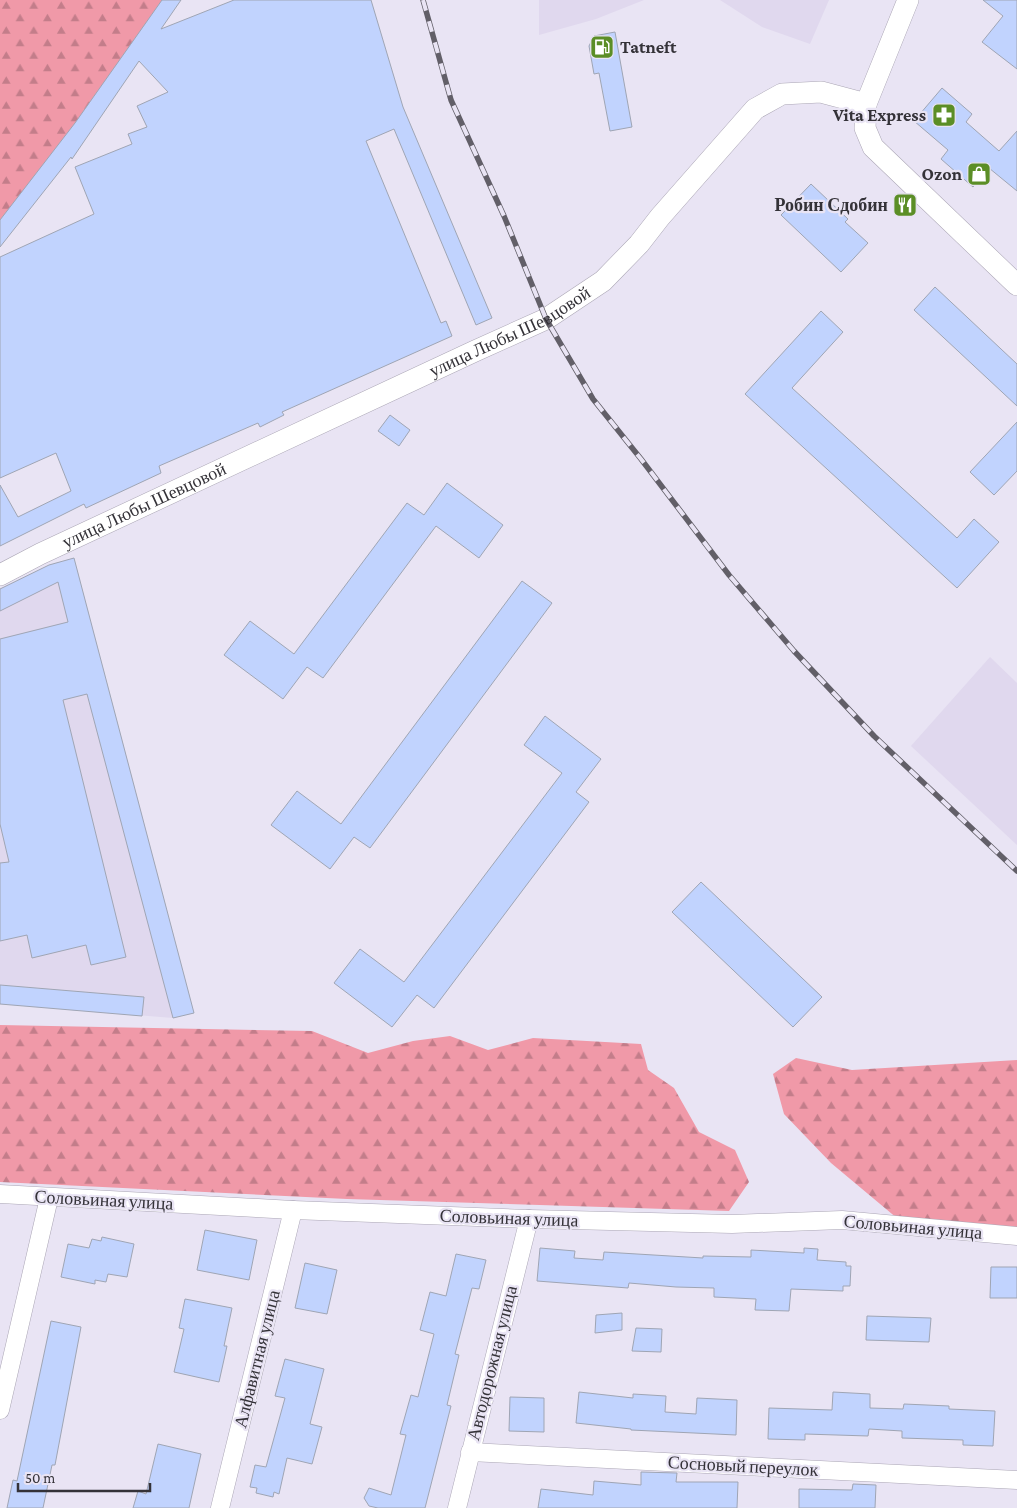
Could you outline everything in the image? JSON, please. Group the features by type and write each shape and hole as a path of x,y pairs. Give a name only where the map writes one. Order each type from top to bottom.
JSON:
{"street":[{"path":"908,0 866,104 866,128 873,147 1017,284"},
{"name":"улица Любы Шевцовой","path":"0,575 40,554 546,319 603,281 639,244 755,109 782,94 821,92 866,104"},
{"name":"Соловьиная улица","path":"0,1194 293,1210 529,1219 732,1224 842,1220 1017,1236"},
{"path":"0,1410 49,1198"},
{"name":"Алфавитная улица","path":"220,1508 293,1210"},
{"name":"Автодорожная улица","path":"456,1508 529,1219"},
{"name":"Сосновый переулок","path":"470,1452 1017,1480"}],"shaded area":[{"path":"539,0 644,0 596,19 539,35"},
{"path":"720,0 829,0 810,44 762,27"},
{"path":"74,558 194,1013 173,1018 0,1004 0,589 53,564"},
{"path":"990,657 1017,683 1017,845 911,746"}],"green space":[{"path":"0,0 163,0 98,98 0,221"},
{"path":"0,1025 312,1031 368,1053 413,1041 450,1036 488,1050 533,1038 641,1044 648,1070 674,1088 699,1132 735,1150 749,1182 729,1211 347,1199 0,1182"},
{"path":"796,1058 852,1070 1017,1060 1017,1228 898,1219 831,1163 784,1114 773,1074"}],"building":[{"path":"162,0 181,0 161,29 234,0 371,0 403,107 492,318 476,325 394,129 366,141 441,323 446,321 452,336 282,412 284,415 260,427 258,423 159,466 161,473 86,508 84,504 0,546 0,485 18,517 71,491 56,453 0,478 0,257 94,214 75,167 132,144 128,134 147,127 137,106 168,92 139,61 72,159 71,157 0,247 0,220 75,123"},
{"path":"983,0 1017,0 1017,69 982,42 1003,16"},
{"path":"615,32 632,127 610,131 599,73 594,74 589,46 594,36"},
{"path":"942,88 972,114 966,122 999,151 1017,131 1017,191 989,168 973,187 941,159 948,150 914,121"},
{"path":"811,184 848,219 845,222 868,243 841,272 781,215"},
{"path":"935,287 1017,364 1017,406 914,310"},
{"path":"821,311 843,332 792,388 957,538 974,519 999,542 957,588 745,394"},
{"path":"390,415 410,430 399,446 378,431"},
{"path":"1017,422 1017,471 994,495 970,472"},
{"path":"447,483 503,525 479,558 436,526 323,678 307,667 283,699 224,655 250,621 294,654 407,503 424,515"},
{"path":"74,558 194,1013 173,1018 87,694 63,700 126,957 91,965 86,945 32,958 27,935 0,941 0,863 9,862 0,824 0,639 68,622 58,582 0,611 0,589 49,565"},
{"path":"522,581 552,603 370,848 354,837 330,869 271,825 297,791 341,824"},
{"path":"545,716 601,759 576,792 589,802 434,1008 417,995 392,1027 334,983 360,949 404,982 562,773 524,745"},
{"path":"701,882 822,997 793,1027 672,912"},
{"path":"0,985 144,997 142,1016 0,1004"},
{"path":"205,1230 257,1240 249,1280 197,1270"},
{"path":"102,1237 134,1244 127,1277 108,1274 106,1282 95,1280 95,1284 61,1277 68,1244 89,1248 92,1239 101,1241"},
{"path":"540,1248 575,1251 574,1258 603,1260 604,1252 703,1258 703,1256 751,1257 751,1250 804,1253 804,1248 818,1249 817,1260 846,1262 846,1266 851,1266 850,1286 843,1286 843,1291 791,1289 789,1311 755,1310 756,1299 714,1297 714,1288 629,1283 628,1288 537,1281"},
{"path":"456,1254 486,1260 479,1289 472,1288 455,1354 459,1355 447,1405 451,1406 425,1508 378,1508 369,1506 364,1498 369,1488 391,1495 406,1435 400,1434 411,1395 418,1397 434,1334 420,1330 430,1292 446,1296"},
{"path":"305,1263 337,1270 327,1314 295,1308"},
{"path":"991,1267 1017,1267 1017,1298 990,1298"},
{"path":"185,1299 232,1308 224,1346 227,1346 219,1382 174,1372 184,1329 179,1328"},
{"path":"622,1313 622,1330 595,1333 596,1315"},
{"path":"867,1316 931,1318 929,1342 866,1340"},
{"path":"51,1321 81,1327 55,1465 52,1465 43,1508 7,1508 13,1480 17,1481"},
{"path":"636,1328 662,1329 661,1352 632,1351"},
{"path":"285,1359 324,1369 310,1424 322,1427 312,1464 287,1458 279,1494 274,1492 273,1497 256,1493 257,1488 250,1487 255,1465 266,1467 285,1398 275,1396"},
{"path":"579,1392 633,1398 633,1394 666,1396 665,1412 696,1414 697,1398 737,1400 736,1435 631,1430 576,1423"},
{"path":"833,1392 870,1394 870,1408 903,1409 904,1404 949,1406 949,1409 995,1411 993,1446 963,1445 963,1440 902,1438 902,1431 869,1429 868,1436 805,1434 805,1440 768,1439 769,1408 832,1410"},
{"path":"510,1397 544,1398 544,1432 509,1431"},
{"path":"158,1444 201,1454 189,1508 133,1508 138,1491 146,1494"},
{"path":"641,1472 677,1473 676,1482 738,1482 737,1508 538,1508 541,1489 593,1495 594,1481 641,1485"},
{"path":"853,1484 876,1485 875,1508 799,1508 799,1489 852,1490"}],"railway":[{"path":"423,0 451,100 504,216 546,319 593,399 729,575 794,651 874,736 1017,871"}],"place":[{"name":"Tatneft","path":"602,47"},
{"name":"Vita Express","path":"944,115"},
{"name":"Ozon","path":"979,174"},
{"name":"Робин Сдобин","path":"905,205"}]}
